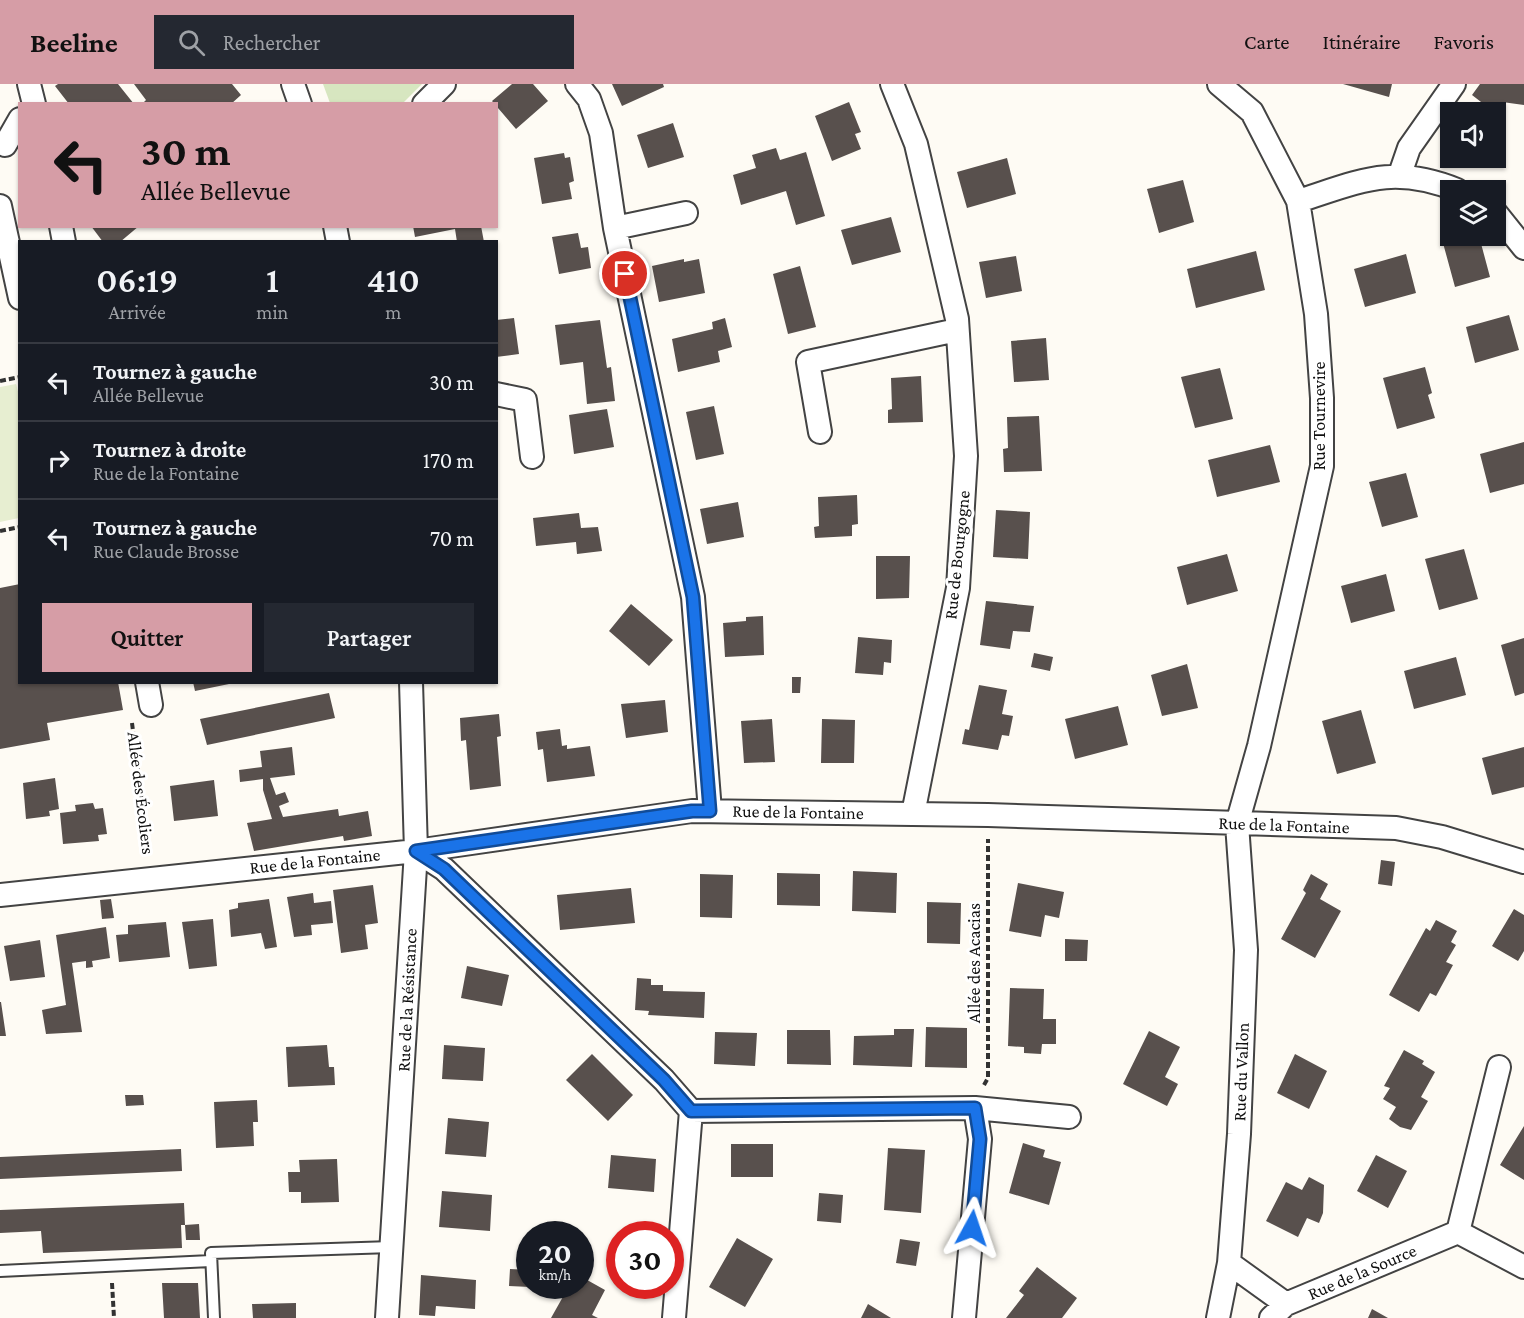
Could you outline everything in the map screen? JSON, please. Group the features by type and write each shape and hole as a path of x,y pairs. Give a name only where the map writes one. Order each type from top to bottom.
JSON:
{"street":[{"path":"25,102 29,84"},
{"path":"29,84 34,102"},
{"path":"293,84 299,102"},
{"path":"426,102 444,84"},
{"path":"577,84 590,99 601,133 615,228 693,597 710,811"},
{"name":"Rue de Bourgogne","path":"892,84 916,144 957,330 966,456 958,588 913,814"},
{"name":"Rue Tournevire","path":"1220,84 1252,112 1298,201 1316,314 1322,398 1322,466 1259,746 1237,824"},
{"path":"1399,177 1409,148 1454,84"},
{"path":"8,146 18,124"},
{"path":"1298,201 1387,175 1429,180 1440,184"},
{"path":"0,206 18,289"},
{"path":"615,228 686,213"},
{"path":"1506,226 1524,248"},
{"path":"820,432 808,362 957,330"},
{"path":"498,393 525,400 532,457"},
{"name":"Allée des Écoliers","path":"147,684 151,705"},
{"name":"Rue de la Résistance","path":"387,1318 416,851 411,684"},
{"name":"Rue de la Fontaine","path":"0,895 416,851 692,811 988,815 1396,828 1442,837 1524,862"},
{"name":"Rue du Vallon","path":"1218,1318 1229,1263 1239,1134 1246,950 1237,824"},
{"path":"416,851 444,869 664,1080 691,1111 674,1318"},
{"path":"1499,1067 1458,1232 1524,1267"},
{"path":"691,1111 975,1108 1069,1117"},
{"path":"964,1318 980,1139 975,1108"},
{"name":"Rue de la Source","path":"1279,1311 1458,1232"},
{"path":"1229,1263 1279,1311"}],"lane":[{"path":"214,1318 211,1253 392,1247"},
{"path":"0,1271 211,1261"}],"path":[{"path":"0,381 18,377"},
{"path":"0,531 18,527"},
{"name":"Allée des Écoliers","path":"151,705 132,718 152,879"},
{"name":"Allée des Acacias","path":"975,1108 988,1078 988,815"},
{"path":"111,1266 114,1318"}],"green space":[{"path":"323,84 422,84 404,102 330,102"},
{"path":"16,384 18,392 18,518 0,522 0,387"}],"building":[{"path":"58,84 118,84 132,102 67,102 55,86"},
{"path":"134,84 232,84 241,95 233,102 144,102 146,100"},
{"path":"512,84 533,84 548,101 516,129 498,108 498,102 492,101"},
{"path":"612,84 663,84 664,87 622,106"},
{"path":"1343,84 1392,84 1389,97"},
{"path":"1480,84 1524,84 1524,105 1481,102 1472,95"},
{"path":"849,102 861,132 855,134 861,149 832,161 815,116"},
{"path":"673,123 684,157 648,168 637,135"},
{"path":"776,148 780,160 806,152 825,216 796,225 786,191 741,205 733,175 756,168 752,155"},
{"path":"564,153 565,158 570,157 574,181 569,183 572,199 542,204 534,158"},
{"path":"1007,158 1016,194 967,208 957,172"},
{"path":"1183,180 1194,222 1159,233 1147,189"},
{"path":"891,217 901,252 852,265 841,230"},
{"path":"92,228 137,228 122,240 102,240"},
{"path":"413,228 481,228 484,240 457,240 455,229 415,237"},
{"path":"578,233 581,248 588,247 591,268 559,274 552,237"},
{"path":"1444,246 1482,246 1490,277 1455,287"},
{"path":"1256,251 1265,290 1196,308 1187,269"},
{"path":"1406,254 1416,293 1365,307 1354,269"},
{"path":"1016,256 1022,291 986,298 979,262"},
{"path":"684,259 684,262 699,259 705,293 659,302 652,266"},
{"path":"800,266 816,327 788,334 773,274"},
{"path":"1509,315 1519,350 1475,363 1466,327"},
{"path":"514,318 519,354 498,357 498,320"},
{"path":"725,318 732,347 718,351 720,362 678,372 672,339 713,329 712,322"},
{"path":"600,320 607,368 611,367 615,401 587,404 583,362 560,365 555,325"},
{"path":"1046,338 1049,380 1014,382 1011,341"},
{"path":"1425,367 1432,393 1428,395 1435,418 1397,429 1383,378"},
{"path":"1220,368 1233,419 1195,428 1181,377"},
{"path":"921,376 923,422 888,423 888,410 892,409 891,378"},
{"path":"714,406 724,454 696,460 686,412"},
{"path":"607,409 614,447 574,454 569,415"},
{"path":"1039,416 1042,471 1004,472 1003,449 1008,448 1007,417"},
{"path":"1524,442 1524,484 1490,493 1480,454"},
{"path":"1270,445 1280,482 1217,497 1208,460"},
{"path":"1406,473 1418,517 1382,527 1369,482"},
{"path":"857,495 858,524 852,525 852,536 815,538 814,527 819,526 818,497"},
{"path":"738,502 744,537 707,544 700,509"},
{"path":"996,510 1030,512 1028,559 993,557"},
{"path":"579,513 581,528 598,527 602,551 577,554 576,542 536,546 533,518"},
{"path":"1464,549 1478,599 1439,610 1425,559"},
{"path":"1227,554 1238,591 1187,605 1177,567"},
{"path":"876,556 910,556 909,598 876,599"},
{"path":"1386,574 1395,611 1351,623 1341,586"},
{"path":"18,584 18,684 118,684 123,710 47,723 50,740 0,749 0,588"},
{"path":"986,601 1034,606 1030,632 1013,631 1010,649 980,645"},
{"path":"631,604 673,640 649,666 609,631"},
{"path":"763,616 764,655 725,657 723,623 746,621 746,617"},
{"path":"858,637 892,640 891,663 884,662 883,675 855,673"},
{"path":"1524,638 1524,693 1515,696 1501,645"},
{"path":"1034,653 1053,657 1050,671 1031,667"},
{"path":"1456,657 1466,695 1414,709 1404,671"},
{"path":"1187,664 1198,708 1162,716 1151,675"},
{"path":"792,677 801,677 800,693 792,693"},
{"path":"193,684 229,684 195,691"},
{"path":"979,685 1007,690 1002,714 1013,716 1009,736 1002,735 998,750 962,744 965,729 969,730"},
{"path":"329,693 335,718 207,745 200,719"},
{"path":"665,700 668,732 626,738 621,704"},
{"path":"1118,706 1128,745 1075,759 1065,719"},
{"path":"1361,710 1376,763 1337,774 1322,721"},
{"path":"499,714 501,736 497,737 501,786 470,790 466,740 461,741 460,718"},
{"path":"772,719 775,762 744,763 741,721"},
{"path":"822,719 855,720 854,763 821,763"},
{"path":"560,729 562,746 567,745 567,749 590,746 595,776 547,782 543,749 538,750 536,732"},
{"path":"292,747 295,775 270,778 276,795 285,792 289,802 279,806 283,817 338,809 339,816 368,811 372,836 344,841 343,836 254,851 247,823 272,819 263,790 263,779 240,782 239,770 262,767 260,751"},
{"path":"1524,747 1524,787 1492,795 1482,758"},
{"path":"55,778 59,809 49,811 50,816 26,819 23,783"},
{"path":"214,780 218,816 174,821 170,786"},
{"path":"93,803 95,809 103,808 107,834 98,835 99,841 63,844 60,813 76,811 75,805"},
{"path":"1381,860 1395,862 1392,886 1378,884"},
{"path":"853,871 897,873 896,913 852,911"},
{"path":"777,873 820,874 820,906 777,905"},
{"path":"700,874 733,875 732,918 700,917"},
{"path":"1311,874 1328,884 1320,899 1341,911 1315,958 1281,939 1306,893 1303,890"},
{"path":"1018,883 1064,892 1059,918 1045,915 1041,937 1009,931"},
{"path":"373,885 378,923 365,925 368,949 341,953 333,890"},
{"path":"631,888 635,923 560,930 557,895"},
{"path":"313,893 314,903 331,901 333,923 311,925 312,935 294,937 287,897"},
{"path":"111,899 114,918 102,919 100,900"},
{"path":"269,899 277,947 265,949 261,933 231,937 229,910 238,908 238,903"},
{"path":"927,902 961,903 960,944 927,943"},
{"path":"1514,909 1524,915 1524,951 1518,961 1492,946"},
{"path":"213,919 217,966 189,969 182,922"},
{"path":"1436,920 1457,931 1451,942 1456,945 1446,962 1453,965 1436,996 1430,993 1419,1012 1389,995 1426,928 1430,931"},
{"path":"166,922 170,957 119,962 116,935 128,934 128,925"},
{"path":"106,927 110,958 92,961 93,967 86,968 86,961 72,963 82,1032 46,1034 42,1010 66,1005 56,935"},
{"path":"1065,939 1088,940 1087,961 1065,961"},
{"path":"40,940 45,977 10,981 4,946"},
{"path":"467,966 509,975 502,1006 461,998"},
{"path":"637,978 651,979 651,985 663,985 663,991 705,992 704,1018 648,1015 649,1011 635,1010"},
{"path":"1010,988 1044,989 1043,1019 1056,1019 1056,1044 1042,1044 1041,1054 1024,1053 1024,1047 1008,1046"},
{"path":"1,1002 6,1036 0,1036"},
{"path":"926,1027 967,1028 967,1068 925,1067"},
{"path":"894,1029 914,1029 912,1067 853,1065 854,1036 894,1035"},
{"path":"787,1030 830,1030 831,1065 787,1064"},
{"path":"1149,1031 1180,1047 1165,1077 1178,1084 1167,1106 1123,1084"},
{"path":"715,1032 757,1033 755,1066 714,1064"},
{"path":"327,1045 329,1067 334,1067 335,1085 288,1087 286,1047"},
{"path":"444,1045 485,1048 483,1081 442,1079"},
{"path":"1404,1050 1424,1061 1422,1064 1435,1072 1421,1097 1428,1101 1411,1130 1400,1127 1389,1119 1396,1107 1383,1099 1390,1088 1384,1086"},
{"path":"592,1054 633,1095 608,1121 566,1080"},
{"path":"1295,1054 1327,1071 1309,1109 1277,1093"},
{"path":"125,1095 143,1095 144,1105 126,1106"},
{"path":"257,1100 258,1122 253,1122 254,1146 216,1148 214,1102"},
{"path":"448,1118 489,1122 486,1157 445,1154"},
{"path":"1524,1126 1524,1180 1500,1165"},
{"path":"1023,1143 1045,1150 1043,1157 1061,1162 1049,1205 1009,1193"},
{"path":"731,1144 773,1144 773,1177 731,1177"},
{"path":"888,1148 925,1150 921,1213 884,1210"},
{"path":"181,1149 182,1171 0,1179 0,1157"},
{"path":"611,1155 656,1159 654,1192 608,1188"},
{"path":"1376,1155 1407,1171 1388,1208 1357,1191"},
{"path":"337,1159 339,1202 301,1203 301,1192 289,1192 288,1172 300,1172 299,1160"},
{"path":"1309,1177 1324,1185 1323,1213 1319,1223 1307,1218 1298,1237 1266,1221 1286,1182 1302,1190"},
{"path":"442,1191 492,1195 490,1231 439,1227"},
{"path":"819,1193 843,1195 841,1223 817,1221"},
{"path":"184,1203 185,1225 181,1225 182,1248 43,1253 41,1231 0,1233 0,1210"},
{"path":"199,1224 200,1240 186,1240 185,1225"},
{"path":"737,1238 773,1259 745,1307 709,1287"},
{"path":"900,1239 920,1242 916,1266 896,1263"},
{"path":"1037,1267 1077,1298 1062,1318 1006,1318 1024,1295 1019,1291"},
{"path":"510,1269 516,1269 516,1286 509,1286"},
{"path":"421,1275 476,1280 475,1309 436,1306 435,1316 419,1315"},
{"path":"162,1283 198,1283 200,1318 164,1318"},
{"path":"594,1284 605,1290 592,1315 598,1318 551,1318 562,1299 594,1299"},
{"path":"296,1303 296,1318 253,1318 252,1304"},
{"path":"868,1304 891,1318 861,1318"},
{"path":"1372,1309 1388,1318 1368,1318"}],"route":[{"path":"625,274 693,597 710,811 692,811 416,851 444,869 664,1080 691,1111 975,1108 980,1139 972,1228"}]}
